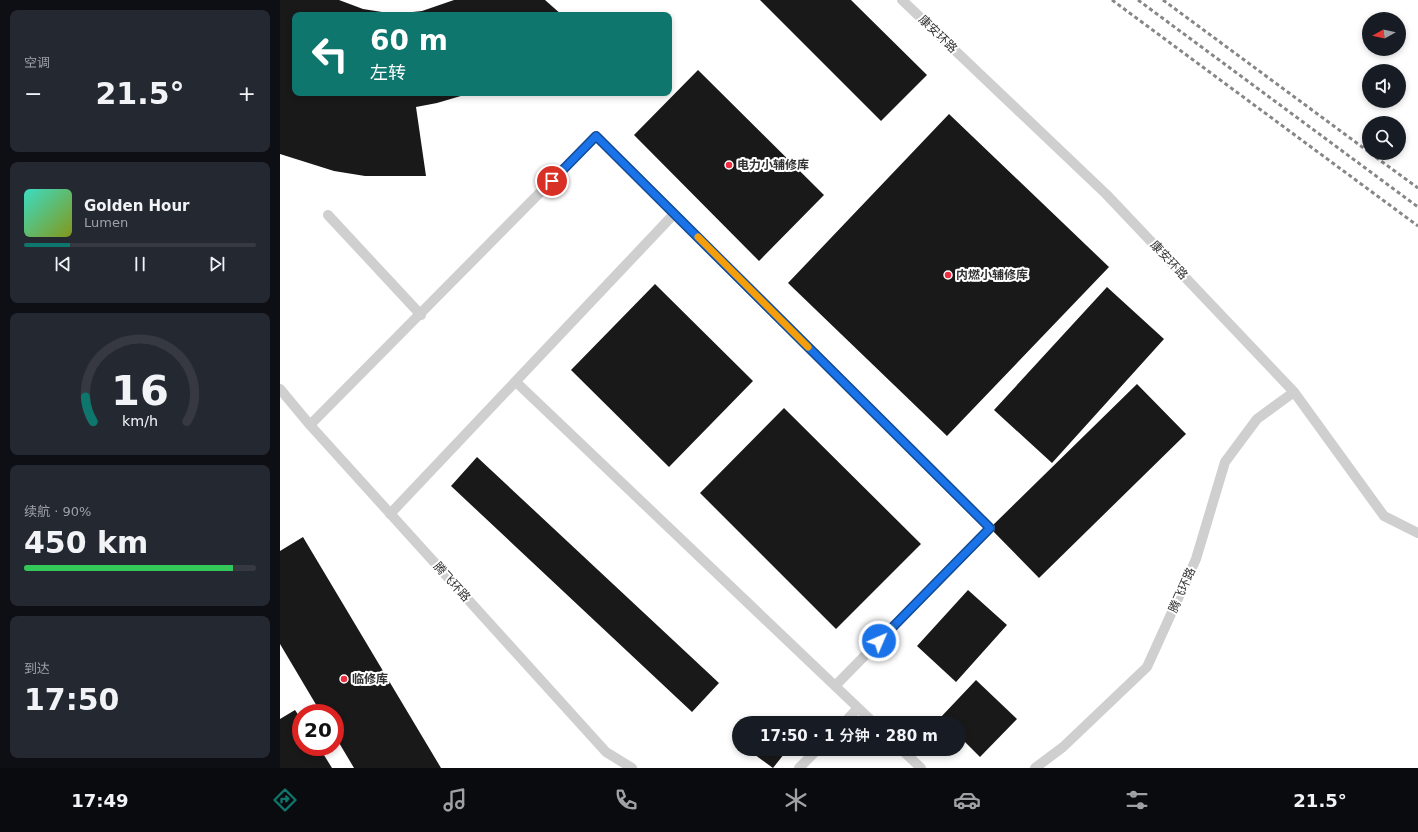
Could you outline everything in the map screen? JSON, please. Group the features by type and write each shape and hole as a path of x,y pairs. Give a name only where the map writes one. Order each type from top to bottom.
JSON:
{"lane":[{"name":"康安环路","path":"902,0 1106,194 1294,392 1384,516 1418,533"},
{"path":"310,425 421,315 596,136 990,528 835,686"},
{"path":"390,514 674,214"},
{"path":"328,215 421,315"},
{"path":"516,382 867,716"},
{"name":"腾飞环路","path":"280,389 310,425 606,752 632,768"},
{"name":"腾飞环路","path":"1035,768 1062,747 1147,667 1196,559 1224,462 1257,419 1294,392"},
{"path":"851,716 858,708"},
{"path":"800,768 811,756"},
{"path":"908,756 921,768"}],"building":[{"path":"280,0 339,0 363,9 382,12 292,12 292,96 461,96 416,107 426,176 365,176 334,171 280,154"},
{"path":"454,0 545,0 559,12 412,12 422,11"},
{"path":"760,0 851,0 927,75 881,121"},
{"name":"电力小辅修库","path":"698,70 824,195 759,261 634,135"},
{"name":"内燃小辅修库","path":"949,114 1109,267 947,436 788,283"},
{"path":"655,284 753,381 669,467 571,370"},
{"path":"1107,287 1164,339 1052,463 994,410"},
{"path":"1137,384 1186,434 1039,578 990,528"},
{"path":"784,408 921,544 836,629 700,493"},
{"path":"477,457 719,683 692,712 451,486"},
{"name":"临修库","path":"303,537 441,768 354,768 344,751 344,704 316,704 280,644 280,551"},
{"path":"968,590 1007,625 956,682 917,646"},
{"path":"976,680 1017,719 980,757 966,743 966,716 942,716"},
{"path":"292,712 292,756 325,756 332,768 280,768 280,719"},
{"path":"757,756 782,756 773,768"}],"railway":[{"path":"1112,0 1418,226"},
{"path":"1138,0 1418,207"},
{"path":"1163,0 1362,147"},
{"path":"1380,160 1418,188"}],"slow traffic":[{"path":"698,237 808,347"}],"place":[{"name":"电力小辅修库","path":"729,165"},
{"name":"内燃小辅修库","path":"948,275"},
{"name":"临修库","path":"344,679"}],"route":[{"path":"552,181 596,136 990,528 879,641"}]}
